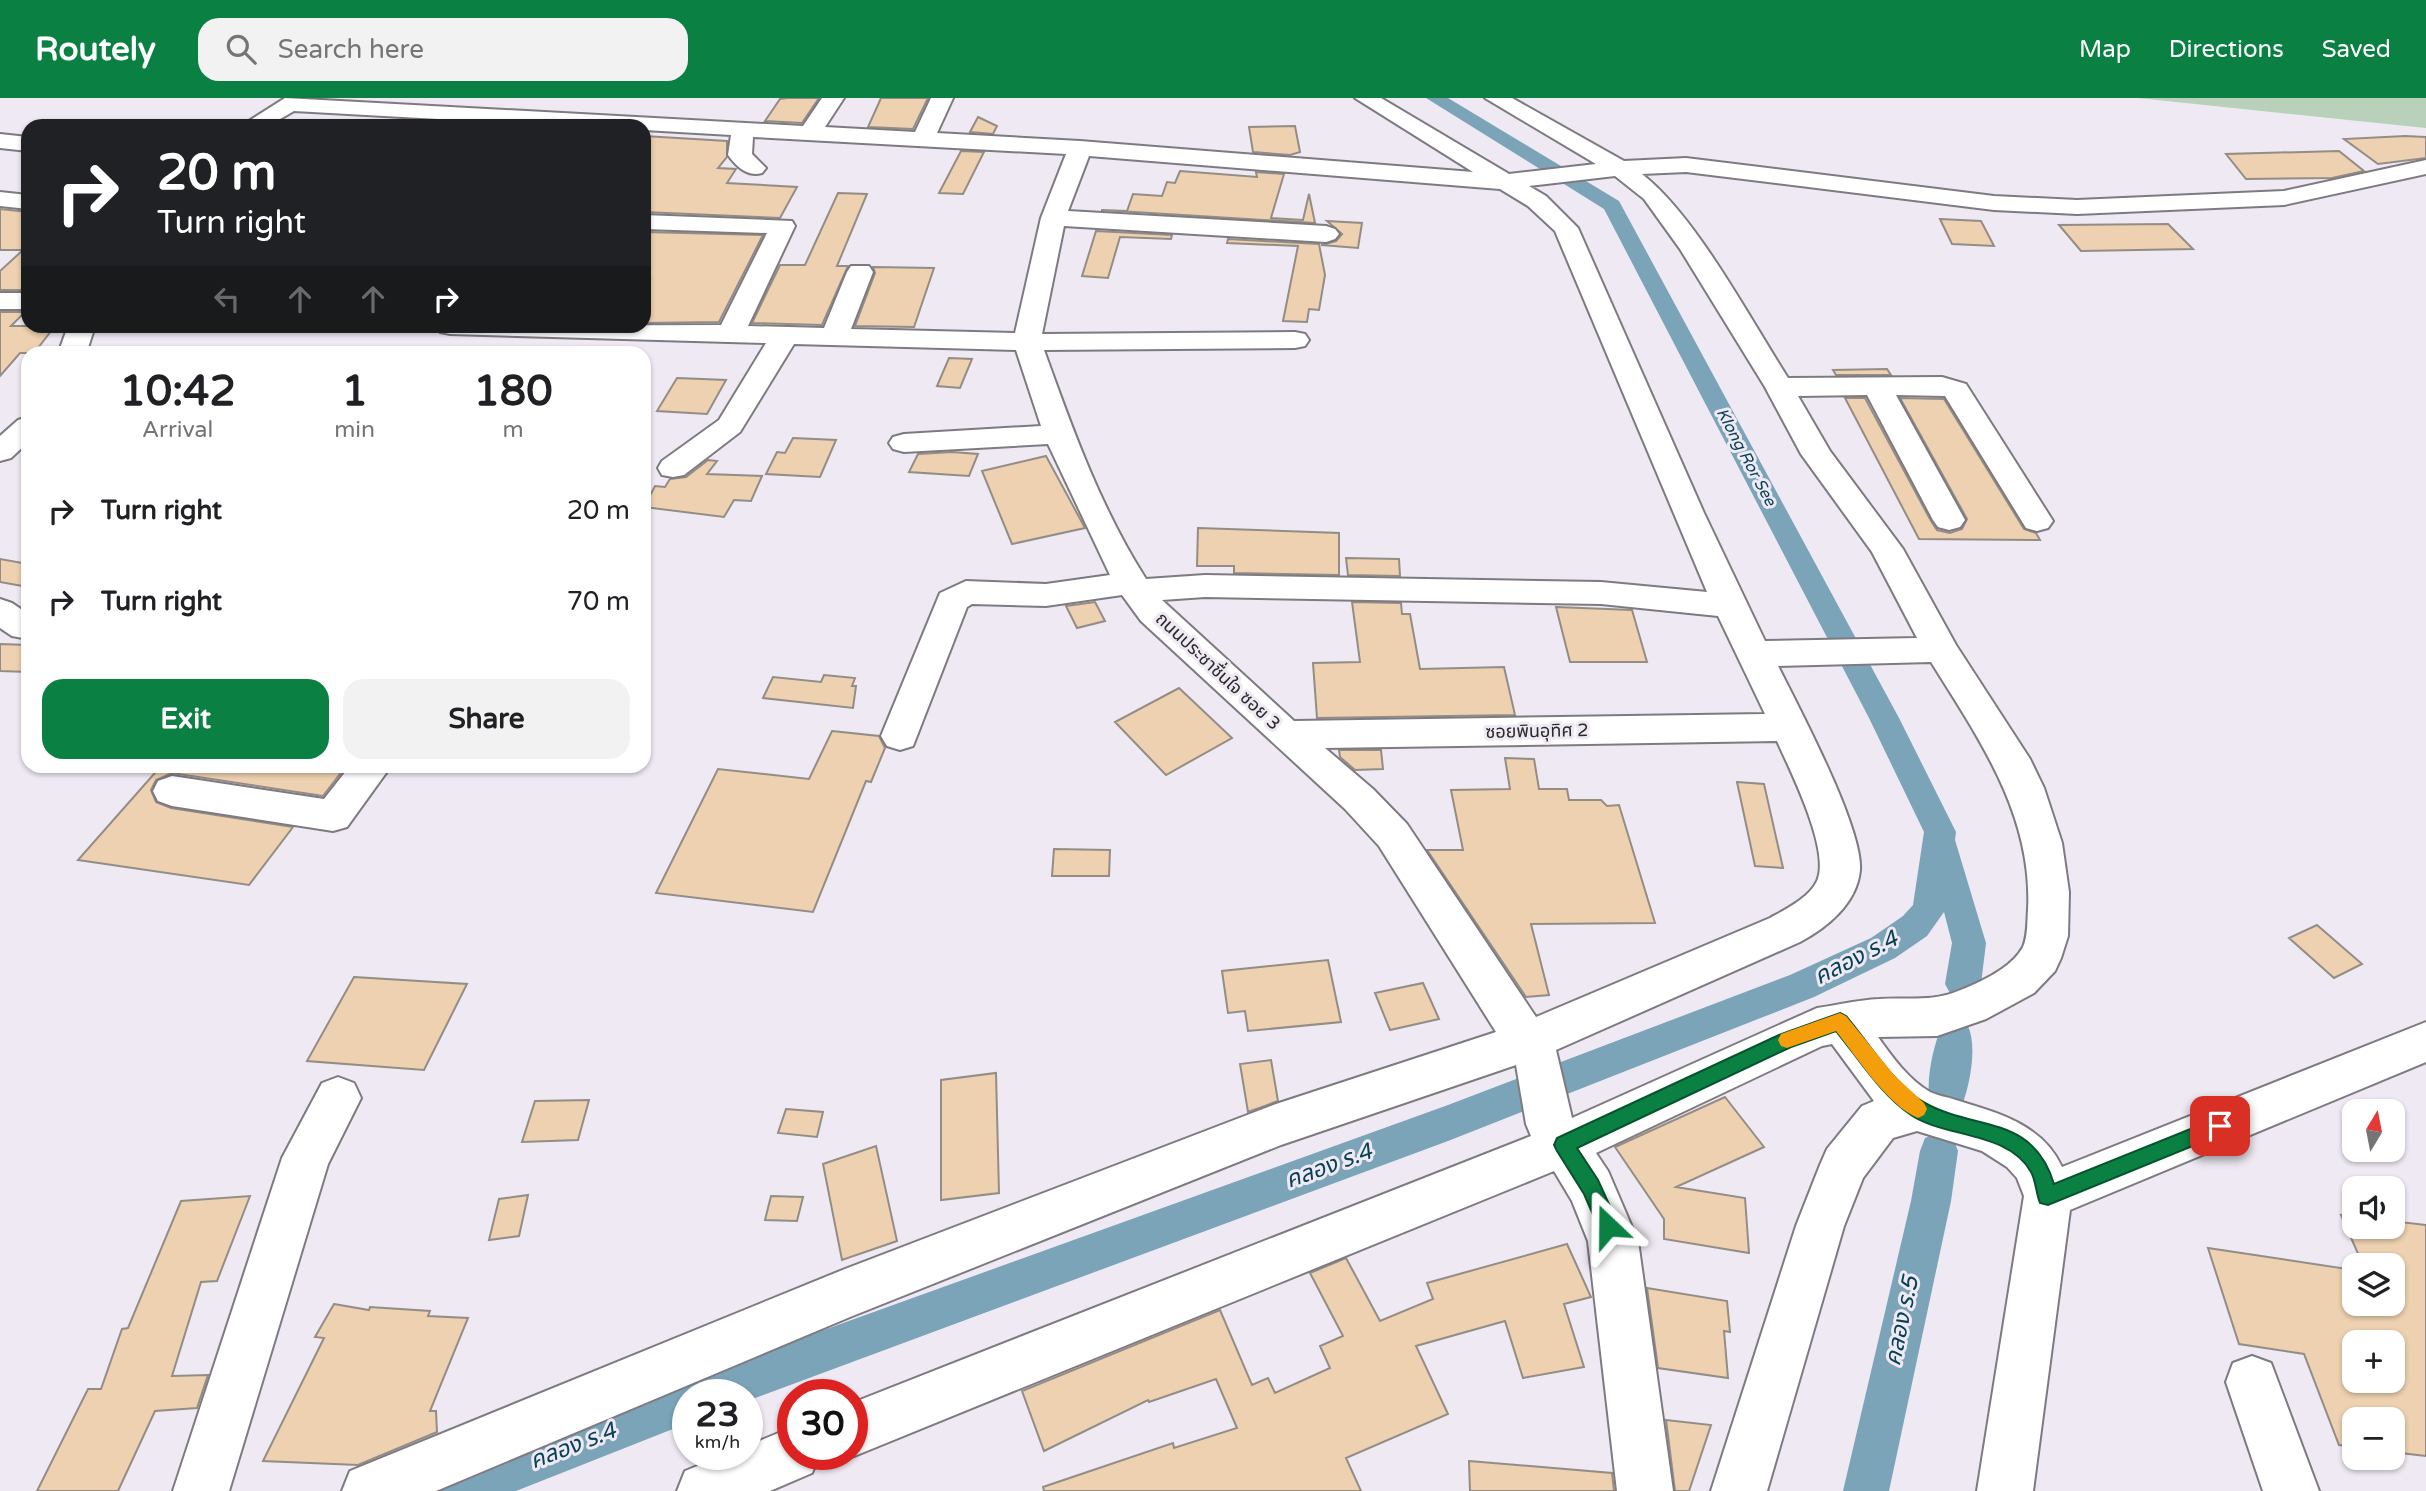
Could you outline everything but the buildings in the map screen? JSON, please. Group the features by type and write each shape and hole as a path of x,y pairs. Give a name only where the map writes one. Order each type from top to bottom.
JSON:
{"street":[{"path":"810,133 833,98"},
{"path":"923,140 942,98"},
{"path":"370,1491 845,1294 1263,1130 1531,1049 1785,930 1823,905 1840,871 1840,853 1566,228 1544,206 1513,182 1366,98"},
{"path":"868,1423 1785,1041 1840,1021 1937,1017 1971,1006 2028,973 2040,958 2050,913 2046,867 2042,843 2025,788 2011,760 1941,650 1887,549 1816,454 1779,387 1692,248 1653,194 1496,98"},
{"path":"264,119 295,101 552,119"},
{"path":"651,125 1080,148 1513,182 1614,169 1686,165 1994,203 2077,206 2199,204 2284,198 2426,167"},
{"path":"741,130 743,143 740,155 754,168"},
{"path":"0,141 21,143"},
{"name":"ถนนประชาชื่นใจ ซอย 3","path":"1080,148 1053,218 1027,342 1032,363 1059,435 1108,542 1135,587 1171,632 1287,735 1393,835 1531,1049"},
{"path":"0,200 21,202"},
{"path":"1053,218 1326,234"},
{"path":"651,222 783,226 730,334"},
{"path":"835,337 860,272"},
{"path":"0,301 21,301"},
{"path":"651,331 1027,342 1295,340"},
{"path":"673,468 730,426 785,335"},
{"path":"1779,387 1942,386 1959,391 2036,521"},
{"path":"1877,387 1949,520"},
{"path":"0,452 21,434"},
{"path":"904,443 1059,435"},
{"path":"900,736 952,601 966,592 1046,595 1135,587 1205,586 1601,593 1731,606"},
{"path":"1754,654 1941,650"},
{"name":"ซอยพินอุทิศ 2","path":"1287,735 1787,727"},
{"path":"172,791 333,816 367,773"},
{"path":"1840,1021 1887,1081 1919,1110 2014,1143 2039,1166 2048,1196 2006,1491"},
{"path":"2048,1196 2426,1042"},
{"path":"1531,1049 1557,1134 1591,1187 1613,1241 1645,1491"},
{"path":"201,1491 306,1158 338,1098"},
{"path":"1739,1491 1820,1226 1844,1165 1878,1121 1919,1110"},
{"path":"2252,1382 2291,1491"},
{"path":"705,1491 777,1461"}],"green space":[{"path":"2138,98 2426,98 2426,128"}],"waterway":[{"name":"คลอง ร.4","path":"749,1379 1448,1123 1802,986 1883,948 1915,926 1926,914 1932,901 1940,832 1884,718 1612,205 1435,98"},
{"path":"1944,849 1969,943 1963,984"},
{"path":"1946,1101 1955,1037"},
{"name":"คลอง ร.5","path":"1866,1491 1931,1201 1939,1151"},
{"name":"คลอง ร.4","path":"459,1491 672,1407"}],"slow traffic":[{"path":"1787,1040 1817,1027 1840,1021 1887,1081 1918,1109"}],"route":[{"path":"1608,1226 1591,1187 1564,1145 1785,1041 1817,1027 1840,1021 1887,1081 1919,1110 1999,1137 2021,1148 2039,1166 2048,1196 2220,1126"}],"water label":[{"name":"Klong Ror See","path":"1746,457"}]}
